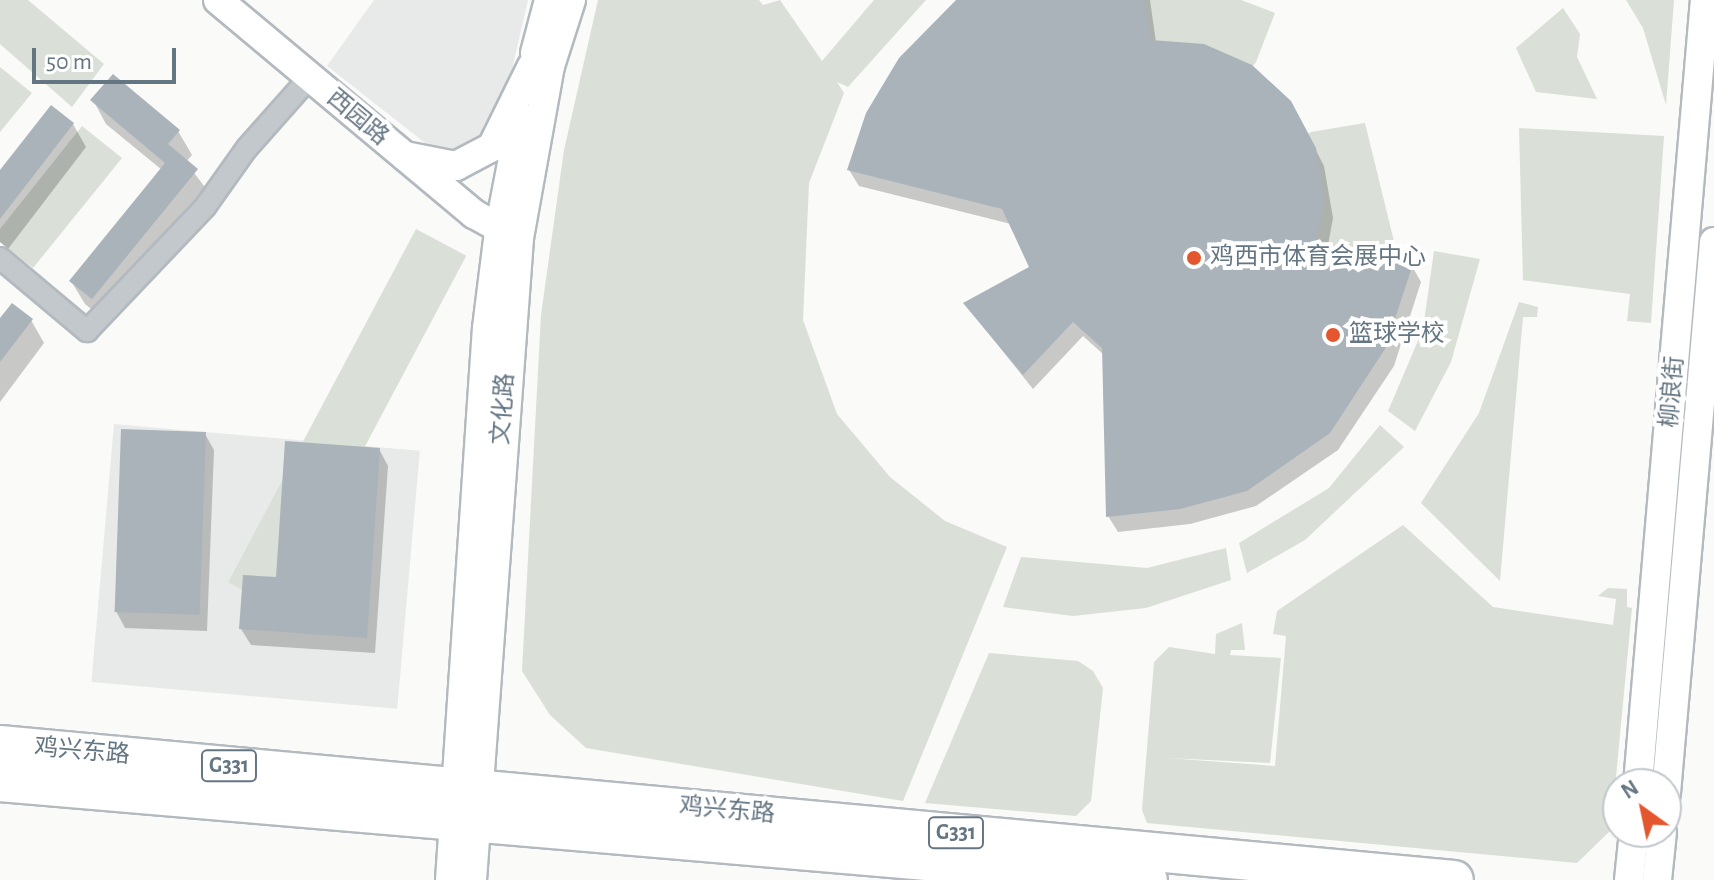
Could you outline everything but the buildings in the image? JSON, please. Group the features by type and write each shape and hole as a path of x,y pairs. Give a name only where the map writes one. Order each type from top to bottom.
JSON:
{"highway":[{"name":"鸡兴东路","path":"0,745 467,805 1148,880"},
{"name":"鸡兴东路","path":"0,782 467,805 1454,880"}],"main road":[{"name":"西园路","path":"218,0 400,155 509,234"},
{"name":"文化路","path":"509,234 532,66 549,0"},
{"name":"文化路","path":"467,805 487,328 550,66 571,0"},
{"name":"柳浪街","path":"1639,768 1705,0"},
{"path":"400,155 456,166 492,147 532,66"},
{"name":"柳浪街","path":"1668,768 1714,242"},
{"path":"450,880 467,805"},
{"path":"467,805 472,880"},
{"path":"1629,880 1632,848"},
{"path":"1657,880 1660,848"}],"street":[{"path":"0,258 87,331 205,207 247,148 310,77"}],"shaded area":[{"path":"0,0 28,0 104,64 72,107 0,44"},
{"path":"374,0 528,0 503,108 489,139 443,157 327,66"},
{"path":"598,0 759,0 763,5 780,0 822,61 874,0 926,0 848,87 837,82 844,93 809,183 803,320 837,414 890,477 945,521 1007,547 903,801 586,748 550,715 522,671 541,315 564,150"},
{"path":"1132,0 1241,0 1275,13 1256,62 1229,99 1131,59"},
{"path":"1626,0 1674,0 1666,105 1643,28"},
{"path":"1563,8 1580,34 1577,57 1597,99 1536,92 1516,48"},
{"path":"0,67 32,93 0,132"},
{"path":"1365,123 1402,274 1301,256 1276,154 1311,132"},
{"path":"82,126 122,158 33,268 0,242 0,229"},
{"path":"1519,128 1664,136 1651,323 1627,321 1630,294 1523,280"},
{"path":"416,229 466,256 279,609 228,582"},
{"path":"1434,251 1480,259 1451,362 1415,431 1388,411 1423,329"},
{"path":"1519,302 1538,307 1537,317 1523,317 1500,581 1421,503 1479,413"},
{"path":"114,424 420,451 397,709 91,682"},
{"path":"1380,425 1404,447 1305,540 1247,573 1239,543 1329,488"},
{"path":"1403,525 1493,607 1613,625 1616,599 1598,596 1608,588 1627,589 1627,607 1632,608 1617,768 1602,768 1602,839 1577,863 1147,823 1142,810 1154,662 1169,647 1215,654 1216,634 1242,623 1245,650 1231,650 1230,655 1281,658 1270,763 1167,758 1275,766 1286,636 1273,634 1277,611"},
{"path":"1226,548 1231,580 1146,608 1073,616 1003,607 1021,557 1147,568"},
{"path":"989,653 1078,661 1093,671 1103,688 1091,801 1076,816 925,803"}],"place":[{"name":"鸡西市体育会展中心","path":"1194,258"},
{"name":"篮球学校","path":"1333,335"}]}
